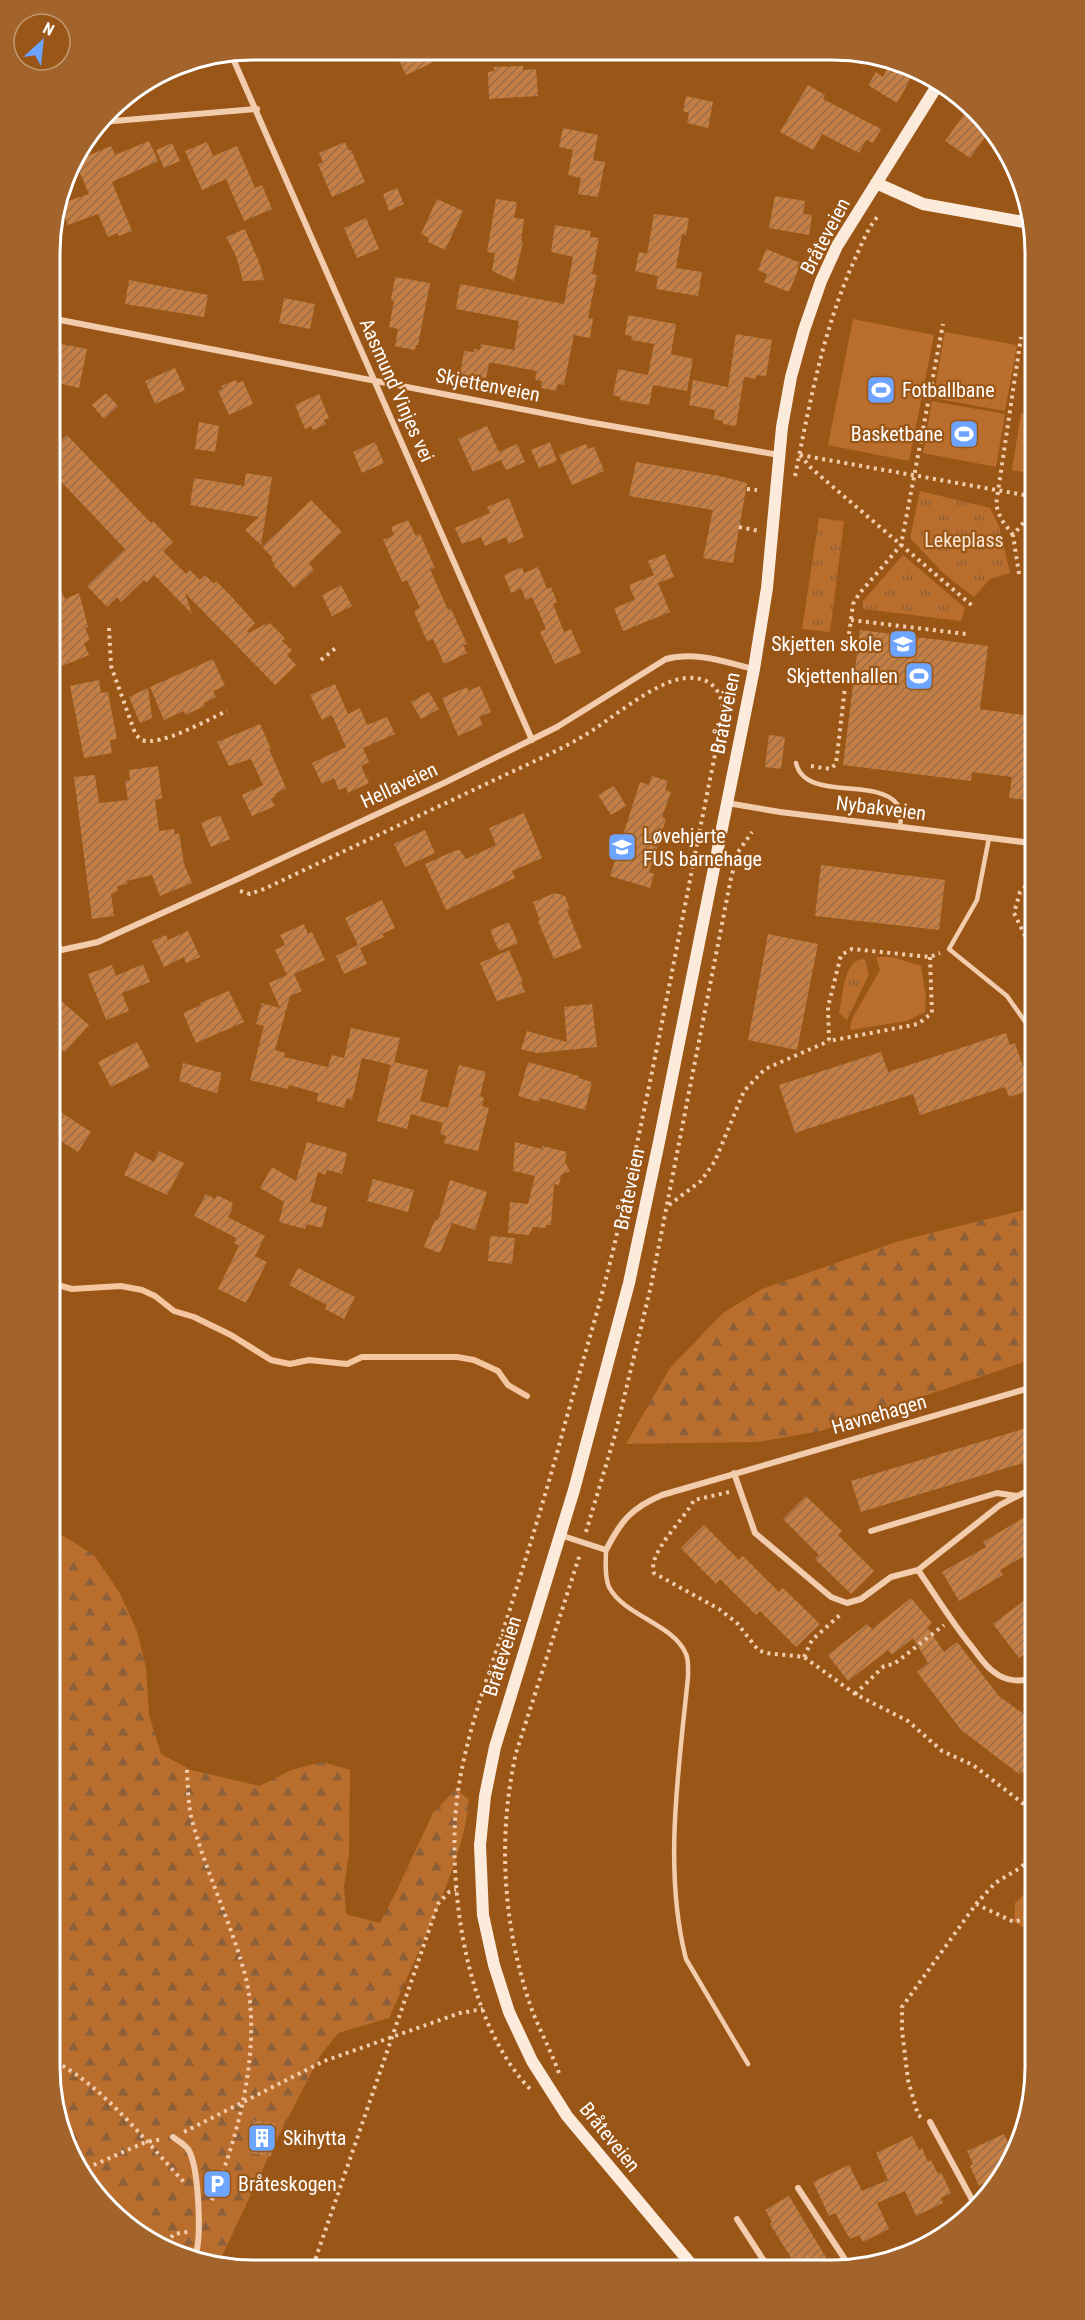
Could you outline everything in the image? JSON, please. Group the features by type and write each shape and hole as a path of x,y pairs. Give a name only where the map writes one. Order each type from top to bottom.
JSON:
{"main road":[{"name":"Bråteveien","path":"688,2260 567,2116 532,2061 501,1988 483,1915 480,1865 482,1821 495,1747 605,1379 631,1275 754,669 767,588 782,426 791,377 818,289 837,246 934,90"},
{"path":"876,183 923,204 1022,222"}],"street":[{"name":"Aasmund Vinjes vei","path":"234,61 532,740"},
{"path":"113,121 257,110"},
{"name":"Skjettenveien","path":"60,320 588,422 779,455"},
{"name":"Hellaveien","path":"60,950 98,942 532,740 580,714 666,659 678,656 698,656 754,669"},
{"name":"Nybakveien","path":"727,803 780,813 1025,842"},
{"name":"Havnehagen","path":"606,1550 623,1520 642,1504 734,1473 1025,1389"},
{"path":"734,1473 756,1533 831,1598 847,1603 861,1599 891,1577 918,1570 1000,1505 1025,1492"},
{"path":"871,1531 997,1493 1017,1496"},
{"path":"560,1535 606,1550"},
{"path":"918,1570 950,1620 995,1674 1012,1681 1025,1681"},
{"path":"930,2122 972,2199"},
{"path":"173,2137 189,2150 195,2172 198,2233 196,2251"},
{"path":"798,2188 845,2259"},
{"path":"737,2219 763,2260"}],"lane":[{"path":"796,763 798,771 806,779 820,785 873,792 894,801 901,814 900,827"},
{"path":"989,838 977,900 949,949 1007,996 1025,1022"},
{"path":"606,1550 606,1574 609,1587 622,1602 676,1640 687,1657 688,1677 675,1822 675,1895 681,1939 686,1959 748,2064"}],"path":[{"path":"795,476 814,384 833,314 856,256 878,216"},
{"path":"847,649 853,604 901,545 943,324"},
{"path":"1019,574 1014,535 1001,519 996,505 1021,337"},
{"path":"800,454 1025,495"},
{"path":"800,454 812,470 975,608"},
{"path":"747,489 757,490"},
{"path":"1014,535 1025,521"},
{"path":"739,528 753,530"},
{"path":"851,620 966,634"},
{"path":"109,628 111,666 135,734 141,740 153,741 173,735 227,711"},
{"path":"321,660 337,648"},
{"path":"231,882 243,893 250,894 264,889 579,739 653,690 675,681 685,678 708,681 718,689 721,695 724,711 615,1244 539,1516 478,1706 463,1766 455,1819 456,1890 464,1948 483,2009 511,2064 520,2079 533,2093"},
{"path":"796,763 830,769 836,764 845,687"},
{"path":"559,2074 531,2008 514,1940 506,1888 505,1826 509,1790 516,1753 584,1542 638,1342 669,1205 678,1146 730,878 738,852 752,832"},
{"path":"1025,887 1020,892 1014,913 1025,936"},
{"path":"669,1205 701,1181 715,1161 744,1091 765,1069 829,1041 918,1024 932,1012 930,957 852,949 841,955 828,1007 829,1041"},
{"path":"740,1490 694,1500 687,1514 655,1553 651,1565 654,1573 719,1609 737,1623 758,1650 804,1657 855,1694 908,1721 942,1751 974,1765 1025,1805"},
{"path":"804,1657 812,1640 842,1613 847,1603"},
{"path":"855,1694 884,1666 894,1664 950,1620"},
{"path":"168,2240 174,2234 198,2233 221,2179 243,2101 251,2025 245,1973 193,1823 187,1770"},
{"path":"930,2122 918,2115 908,2080 902,2030 902,2007 976,1904 995,1883 1025,1863"},
{"path":"315,2260 438,1904 449,1892 456,1890"},
{"path":"976,1904 1014,1922 1025,1918"},
{"path":"89,2167 146,2142 173,2137 324,2061 460,2013 483,2009"},
{"path":"60,2064 74,2072 127,2120 197,2196"}],"green space":[{"name":"Fotballbane","path":"853,319 934,335 909,461 828,445"},
{"path":"945,332 1017,345 1005,411 933,398"},
{"name":"Basketbane","path":"932,401 1005,414 996,467 923,453"},
{"path":"1021,413 1025,414 1025,472 1012,470"},
{"name":"Lekeplass","path":"920,491 990,508 999,526 1010,573 990,579 974,597 944,574 910,538"},
{"path":"819,518 844,521 830,632 802,629"},
{"name":"Lekeplass","path":"903,555 965,608 961,621 863,609 863,601"},
{"path":"876,957 892,957 921,966 926,998 925,1012 907,1021 850,1030 852,1019 880,970"},
{"path":"861,959 865,960 869,974 847,1020 839,1013 845,982 851,967"},
{"path":"1025,1210 1025,1362 821,1431 757,1442 626,1444 670,1368 723,1313 762,1289 899,1241"},
{"path":"60,1534 94,1555 119,1592 137,1631 146,1668 149,1715 161,1754 191,1770 260,1786 291,1770 322,1762 350,1770 349,1854 344,1887 346,1914 380,1923 433,1813 456,1789 469,1800 462,1837 451,1873 389,2018 338,2033 320,2056 273,2147 222,2257 191,2250 168,2240 126,2212 93,2174 75,2141 67,2117 60,2067"},
{"path":"1025,1894 1025,1928 1014,1922 1015,1903"}],"building":[{"path":"399,60 430,60 432,63 406,75"},
{"path":"523,66 523,70 536,69 538,96 489,99 488,72 495,71 493,67"},
{"path":"887,69 892,73 894,70 911,78 897,103 868,85 876,72 883,77"},
{"path":"808,85 825,95 823,99 881,129 873,143 866,140 859,153 822,134 813,150 780,132"},
{"path":"686,96 713,102 708,128 687,123 689,113 683,111"},
{"path":"965,114 985,137 970,158 945,141"},
{"path":"563,128 598,135 593,160 605,162 598,197 578,194 581,178 568,175 573,150 559,147"},
{"path":"149,141 158,161 112,182 132,231 108,237 98,214 68,225 64,215 68,201 89,194 79,170 86,157 111,146 115,155"},
{"path":"207,142 213,156 237,146 255,188 262,185 272,209 244,221 226,179 202,190 185,151"},
{"path":"345,142 365,182 332,197 318,164 323,162 319,153"},
{"path":"172,143 180,161 164,168 156,150"},
{"path":"397,188 404,204 389,211 383,194"},
{"path":"775,196 805,201 803,214 812,215 809,235 769,228"},
{"path":"437,199 463,211 445,250 428,242 429,238 421,234"},
{"path":"496,199 517,202 514,218 524,219 521,241 523,242 514,281 492,271 495,253 487,252"},
{"path":"654,214 689,218 686,235 682,234 676,268 702,272 698,296 656,289 658,276 635,271 639,252 647,254"},
{"path":"366,218 379,249 357,258 344,228"},
{"path":"555,225 591,231 590,237 599,238 592,274 597,275 588,318 593,319 590,338 574,335 564,385 558,384 556,391 541,388 542,381 535,380 537,371 493,363 489,363 486,378 460,374 464,351 480,350 481,344 514,350 519,321 456,309 460,284 564,304 573,257 551,252"},
{"path":"245,229 264,280 243,281 236,256 226,237"},
{"path":"766,249 801,263 789,292 764,282 767,274 758,270"},
{"path":"395,277 430,283 418,345 415,350 395,346 398,329 389,327 394,301 391,300"},
{"path":"129,280 208,295 204,317 125,304"},
{"path":"284,298 315,304 310,329 279,323"},
{"path":"628,315 676,324 671,354 693,359 687,391 653,385 649,405 620,400 621,397 613,395 618,369 648,375 654,344 631,340 632,336 625,335"},
{"path":"736,334 772,340 766,376 756,375 756,379 744,377 736,426 723,424 723,421 714,419 715,410 689,405 693,380 728,387"},
{"path":"60,344 87,349 79,388 60,383"},
{"path":"175,368 185,390 155,404 145,381"},
{"path":"236,380 237,383 243,381 253,404 229,415 218,391 223,389 221,386"},
{"path":"106,393 118,406 104,419 92,405"},
{"path":"319,394 329,418 324,420 326,424 313,430 311,426 305,429 295,405"},
{"path":"199,422 219,426 215,452 195,449"},
{"path":"487,426 499,452 517,444 525,462 506,470 501,460 473,472 458,439"},
{"path":"67,435 151,523 153,521 173,542 163,551 186,574 190,570 200,580 205,575 214,584 216,581 231,596 255,623 247,631 249,633 270,623 285,638 282,641 292,650 287,655 296,665 275,685 185,593 192,614 154,575 147,583 144,580 121,602 117,597 107,607 87,586 125,549 60,480 60,442"},
{"path":"375,442 384,463 362,473 353,452"},
{"path":"550,442 557,461 539,468 531,450"},
{"path":"586,444 588,449 594,447 604,471 572,485 559,455"},
{"path":"636,462 720,476 747,483 733,563 703,558 713,510 629,496"},
{"path":"246,473 272,477 261,545 245,530 259,517 190,505 194,478 244,486"},
{"path":"509,498 524,537 509,544 506,537 485,546 481,537 462,544 455,528 490,513 487,507"},
{"path":"311,500 342,532 309,563 314,570 294,588 274,566 271,560 273,558 262,547"},
{"path":"408,520 416,536 420,534 435,568 430,569 448,610 451,609 467,644 463,645 467,653 444,664 433,639 427,641 415,614 415,610 420,608 407,580 402,582 383,540 394,535 391,527"},
{"path":"665,554 674,577 658,583 670,612 623,631 614,608 635,600 629,585 654,575 648,561"},
{"path":"522,567 524,573 538,567 547,589 551,587 557,602 553,604 564,632 571,629 581,653 555,664 540,632 546,629 532,597 526,600 521,588 511,593 504,575"},
{"path":"341,585 352,606 332,616 322,595"},
{"path":"60,588 65,599 79,593 88,627 85,628 90,640 84,643 89,655 62,666 60,661"},
{"path":"860,630 988,646 980,709 1025,715 1025,799 1009,798 1012,777 972,772 971,781 843,765"},
{"path":"213,659 225,686 213,691 216,697 204,703 205,706 185,715 184,711 164,720 150,687"},
{"path":"99,680 101,693 108,692 117,739 110,740 112,753 84,758 70,686"},
{"path":"335,684 348,714 360,708 367,725 387,717 395,734 363,748 369,762 361,766 369,783 348,793 346,787 339,790 334,778 322,784 312,763 346,747 332,715 322,720 310,695"},
{"path":"480,686 491,712 479,717 483,725 458,736 442,698 467,687 468,691"},
{"path":"148,688 152,718 140,723 129,697"},
{"path":"429,692 439,709 421,719 411,702"},
{"path":"260,724 286,788 271,799 275,806 252,816 242,795 263,785 251,759 229,766 217,742"},
{"path":"769,735 785,737 781,769 765,767"},
{"path":"158,766 162,798 155,800 159,831 174,829 175,835 179,833 184,864 192,883 160,896 152,875 127,881 127,884 117,886 118,891 111,894 114,916 92,919 74,777 95,775 99,803 128,800 125,781 130,780 129,770"},
{"path":"652,776 668,781 665,790 671,792 662,817 666,819 649,872 654,874 650,888 610,876 640,782 649,785"},
{"path":"614,786 626,806 611,815 598,795"},
{"path":"524,813 542,858 512,871 515,878 446,910 425,864 460,850 466,859 496,845 489,828"},
{"path":"220,815 230,839 211,847 201,823"},
{"path":"425,830 435,853 405,867 394,844"},
{"path":"821,865 945,880 939,930 815,916"},
{"path":"555,893 565,896 570,909 567,910 582,948 554,959 538,921 540,920 533,902"},
{"path":"382,900 395,928 382,934 384,937 360,948 367,964 344,974 336,956 358,945 345,918"},
{"path":"509,922 518,943 499,951 490,930"},
{"path":"304,924 308,934 312,932 325,960 294,974 302,991 290,996 275,1050 285,1053 284,1057 328,1067 332,1055 344,1058 351,1028 400,1038 394,1062 428,1070 420,1101 448,1108 459,1065 486,1072 480,1096 484,1098 482,1106 489,1108 478,1151 444,1143 446,1136 440,1134 443,1123 411,1114 407,1129 377,1121 391,1065 362,1058 352,1100 347,1098 344,1108 317,1101 318,1093 289,1085 288,1089 250,1080 264,1026 256,1024 262,1003 280,1008 269,983 287,975 275,950 285,945 280,935"},
{"path":"188,931 200,957 186,963 184,957 164,967 152,941 166,935 168,940"},
{"path":"768,934 818,944 797,1050 748,1040"},
{"path":"509,950 525,992 497,1001 480,963"},
{"path":"143,964 150,982 122,993 129,1011 106,1020 88,974 112,965 116,976"},
{"path":"229,991 244,1022 196,1043 183,1013"},
{"path":"60,1000 89,1025 65,1052 60,1048"},
{"path":"592,1004 597,1047 537,1053 521,1049 527,1031 567,1042 564,1007"},
{"path":"1006,1033 1010,1045 1015,1043 1025,1072 1025,1092 1009,1097 1005,1087 920,1115 913,1094 795,1133 779,1085 881,1052 888,1072"},
{"path":"137,1042 150,1067 111,1087 98,1062"},
{"path":"528,1062 579,1076 579,1078 592,1082 585,1110 540,1098 539,1102 518,1096"},
{"path":"183,1063 222,1073 217,1093 179,1081"},
{"path":"60,1112 91,1132 78,1152 60,1140"},
{"path":"307,1142 347,1153 342,1174 327,1170 325,1175 318,1172 310,1202 327,1207 322,1228 307,1224 305,1229 279,1222 284,1202 260,1188 272,1167 296,1181"},
{"path":"515,1142 567,1152 565,1162 570,1171 561,1175 559,1185 554,1184 551,1225 546,1225 546,1228 533,1227 529,1235 508,1233 510,1202 528,1204 535,1176 513,1171"},
{"path":"159,1151 184,1163 167,1195 124,1175 135,1152 154,1162"},
{"path":"373,1179 414,1190 408,1212 367,1201"},
{"path":"450,1180 487,1192 475,1230 452,1223 440,1253 424,1247 435,1219 438,1220"},
{"path":"206,1194 215,1199 217,1195 233,1203 228,1217 265,1236 255,1256 267,1262 246,1303 218,1289 239,1246 234,1243 236,1238 194,1216"},
{"path":"490,1236 515,1238 512,1264 488,1261"},
{"path":"298,1268 355,1297 344,1319 325,1309 327,1305 289,1285"},
{"path":"1025,1429 1025,1462 861,1512 851,1481"},
{"path":"806,1496 842,1531 838,1535 874,1571 851,1594 815,1559 819,1555 783,1519"},
{"path":"1025,1517 1025,1556 1000,1570 1003,1575 959,1601 942,1572 986,1547 983,1542"},
{"path":"704,1525 739,1560 743,1556 779,1592 783,1588 820,1624 796,1647 760,1611 756,1615 720,1579 716,1584 681,1548"},
{"path":"911,1598 932,1623 927,1627 944,1652 957,1642 999,1696 1025,1715 1025,1774 1021,1771 1019,1774 961,1730 917,1672 928,1663 913,1638 892,1655 888,1650 848,1681 828,1655 867,1624 872,1629"},
{"path":"1025,1600 1025,1654 1019,1658 993,1624"},
{"name":"Skihytta","path":"253,2120 275,2123 271,2156 249,2153"},
{"path":"1004,2134 1009,2144 999,2164 984,2185 983,2183 979,2186 970,2166 973,2164 967,2151"},
{"path":"912,2136 919,2150 922,2148 928,2162 931,2160 938,2174 941,2172 951,2193 941,2198 943,2203 916,2216 905,2191 877,2203 889,2229 863,2242 859,2235 850,2239 835,2213 829,2216 813,2182 849,2165 862,2191 888,2180 876,2153"},
{"path":"789,2196 828,2260 792,2260 770,2224 772,2222 765,2210"}],"waterway":[{"path":"60,1286 72,1289 121,1286 142,1290 155,1296 174,1311 194,1317 231,1335 271,1360 290,1364 309,1360 347,1364 362,1357 457,1357 474,1360 498,1371 508,1385 527,1396"}],"place":[{"name":"Fotballbane","path":"881,390"},
{"name":"Basketbane","path":"964,434"},
{"name":"Skjetten skole","path":"903,644"},
{"name":"Skjettenhallen","path":"919,676"},
{"name":"Løvehjerte FUS barnehage","path":"622,847"},
{"name":"Skihytta","path":"262,2138"},
{"name":"Bråteskogen","path":"217,2184"}]}
